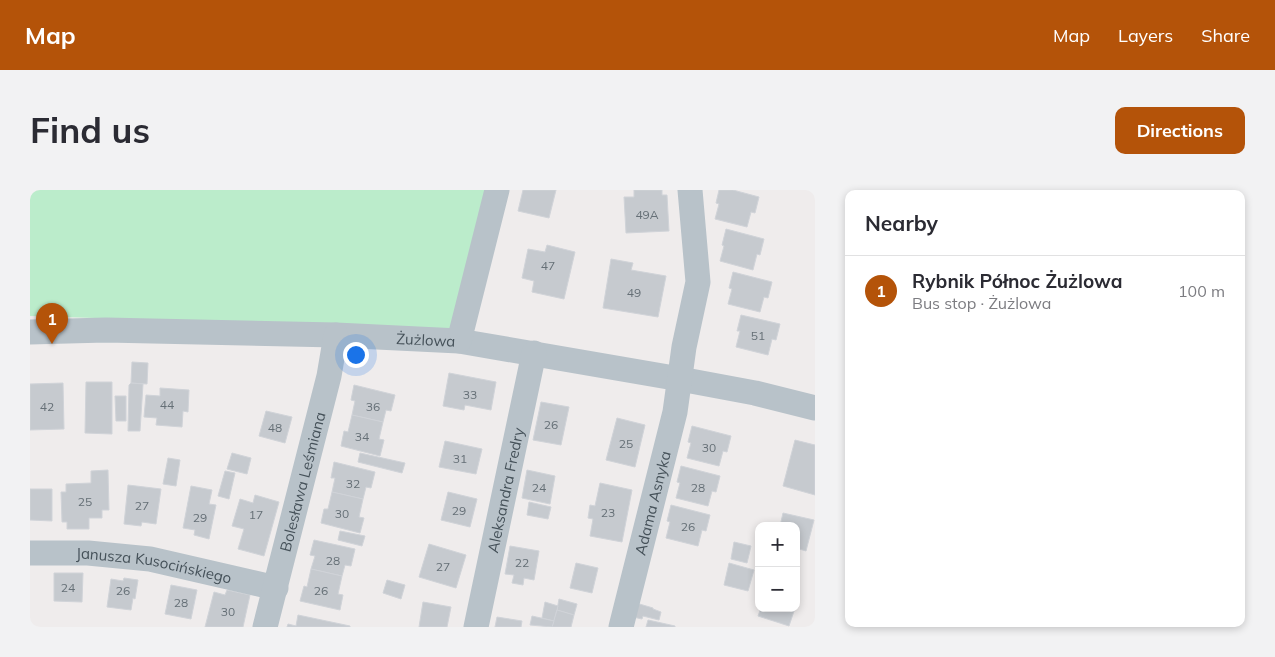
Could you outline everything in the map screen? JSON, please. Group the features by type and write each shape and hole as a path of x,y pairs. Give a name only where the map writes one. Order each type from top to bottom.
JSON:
{"street":[{"path":"459,341 497,190"},
{"name":"Adama Asnyka","path":"622,627 675,412 684,347 698,282 690,190"},
{"name":"Żużlowa","path":"30,332 106,330 336,335 459,341 680,379 815,408"},
{"name":"Bolesława Leśmiana","path":"265,627 330,376 336,335"},
{"name":"Aleksandra Fredry","path":"476,627 534,353"},
{"name":"Janusza Kusocińskiego","path":"30,553 88,553 150,559 276,588"}],"green space":[{"path":"30,190 490,190 454,329 30,316"}],"building":[{"path":"523,190 556,190 549,218 518,211"},
{"path":"634,190 662,190 662,195 667,195 669,231 626,233 624,197 634,197"},
{"path":"719,190 733,190 759,197 755,213 751,212 747,227 715,219 719,204 716,203"},
{"path":"726,229 764,239 760,255 757,254 753,270 720,261"},
{"path":"547,245 575,252 564,299 532,292 534,281 522,278 528,249 545,252"},
{"path":"611,259 633,263 631,270 666,276 658,317 603,308"},
{"path":"733,272 772,282 768,298 764,297 760,312 728,304 732,289 729,288"},
{"path":"741,315 780,324 776,340 772,339 768,355 736,347"},
{"path":"132,362 148,363 147,384 131,383"},
{"path":"449,373 496,382 491,410 465,405 464,410 443,406"},
{"path":"86,382 112,382 112,434 85,433"},
{"path":"63,383 64,429 30,430 30,384"},
{"path":"131,383 143,384 140,431 128,431 129,385"},
{"path":"354,385 395,395 391,411 386,410 383,422 352,415 355,401 351,400"},
{"path":"160,388 189,390 188,412 183,411 182,427 156,425 157,418 144,417 146,395 160,396"},
{"path":"115,396 126,396 126,421 116,421"},
{"path":"541,402 569,407 561,445 533,440"},
{"path":"266,411 292,417 285,443 259,436"},
{"path":"352,415 383,422 379,439 384,440 380,456 341,446 344,431 348,432"},
{"path":"617,418 645,425 635,467 606,460"},
{"path":"692,426 731,436 727,452 723,451 719,466 687,458 691,443 688,442"},
{"path":"795,440 815,445 815,495 783,486"},
{"path":"445,441 482,449 476,474 439,467"},
{"path":"232,453 251,458 247,474 227,469"},
{"path":"360,453 405,463 402,473 358,462"},
{"path":"168,458 180,460 176,486 163,484"},
{"path":"334,462 375,472 371,488 366,487 363,499 332,492 335,478 331,478"},
{"path":"681,466 720,476 716,492 712,491 708,506 676,498 680,483 677,482"},
{"path":"108,470 109,510 102,510 102,518 89,518 89,529 67,529 67,522 62,522 61,492 66,492 66,484 91,483 91,471"},
{"path":"527,470 555,476 550,504 522,498"},
{"path":"225,471 235,473 229,499 218,496"},
{"path":"600,483 632,490 622,542 590,536 593,519 588,518 590,505 595,506"},
{"path":"128,485 161,489 156,524 142,522 141,526 124,524"},
{"path":"191,486 212,490 209,504 216,505 209,539 194,535 195,530 183,528"},
{"path":"30,489 52,489 52,521 30,520"},
{"path":"332,492 363,499 359,517 364,518 360,533 321,523 324,509 328,509"},
{"path":"448,492 477,499 470,527 441,520"},
{"path":"255,495 279,502 264,556 238,549 244,529 232,526 240,499 253,503"},
{"path":"529,502 551,507 548,519 527,515"},
{"path":"671,505 710,515 706,531 702,530 698,546 666,538 670,522 667,521"},
{"path":"783,513 814,520 806,551 800,549 800,522 781,522"},
{"path":"340,531 365,536 362,546 338,540"},
{"path":"314,540 355,549 351,566 345,565 342,576 311,569 315,556 310,555"},
{"path":"734,542 751,546 747,563 731,559"},
{"path":"429,544 466,555 456,588 419,577"},
{"path":"510,546 539,551 534,580 524,578 523,585 512,583 514,575 505,574"},
{"path":"576,563 598,568 592,593 570,588"},
{"path":"729,563 754,570 748,591 724,585"},
{"path":"311,569 342,576 338,594 343,595 340,610 300,601 304,586 307,587"},
{"path":"54,573 83,573 82,602 54,601"},
{"path":"124,578 138,580 131,610 107,607 111,579 123,581"},
{"path":"387,580 405,585 401,599 383,593"},
{"path":"171,585 197,590 191,619 165,614"},
{"path":"227,590 250,595 243,627 205,627 214,592 225,595"},
{"path":"559,599 577,604 574,615 557,610"},
{"path":"423,602 451,607 447,627 419,627"},
{"path":"545,602 558,606 554,621 542,618"},
{"path":"636,603 661,612 659,620 643,616 642,619 633,617"},
{"path":"557,610 574,615 571,627 552,627"},
{"path":"760,612 794,612 789,626 758,616"},
{"path":"298,615 350,627 287,627 288,624 296,626"},
{"path":"532,616 554,621 552,627 530,625"},
{"path":"497,617 522,621 521,627 495,627"},
{"path":"648,620 675,626 675,627 646,627"}],"place":[{"name":"Rybnik Północ Żużlowa","path":"52,344"}]}
